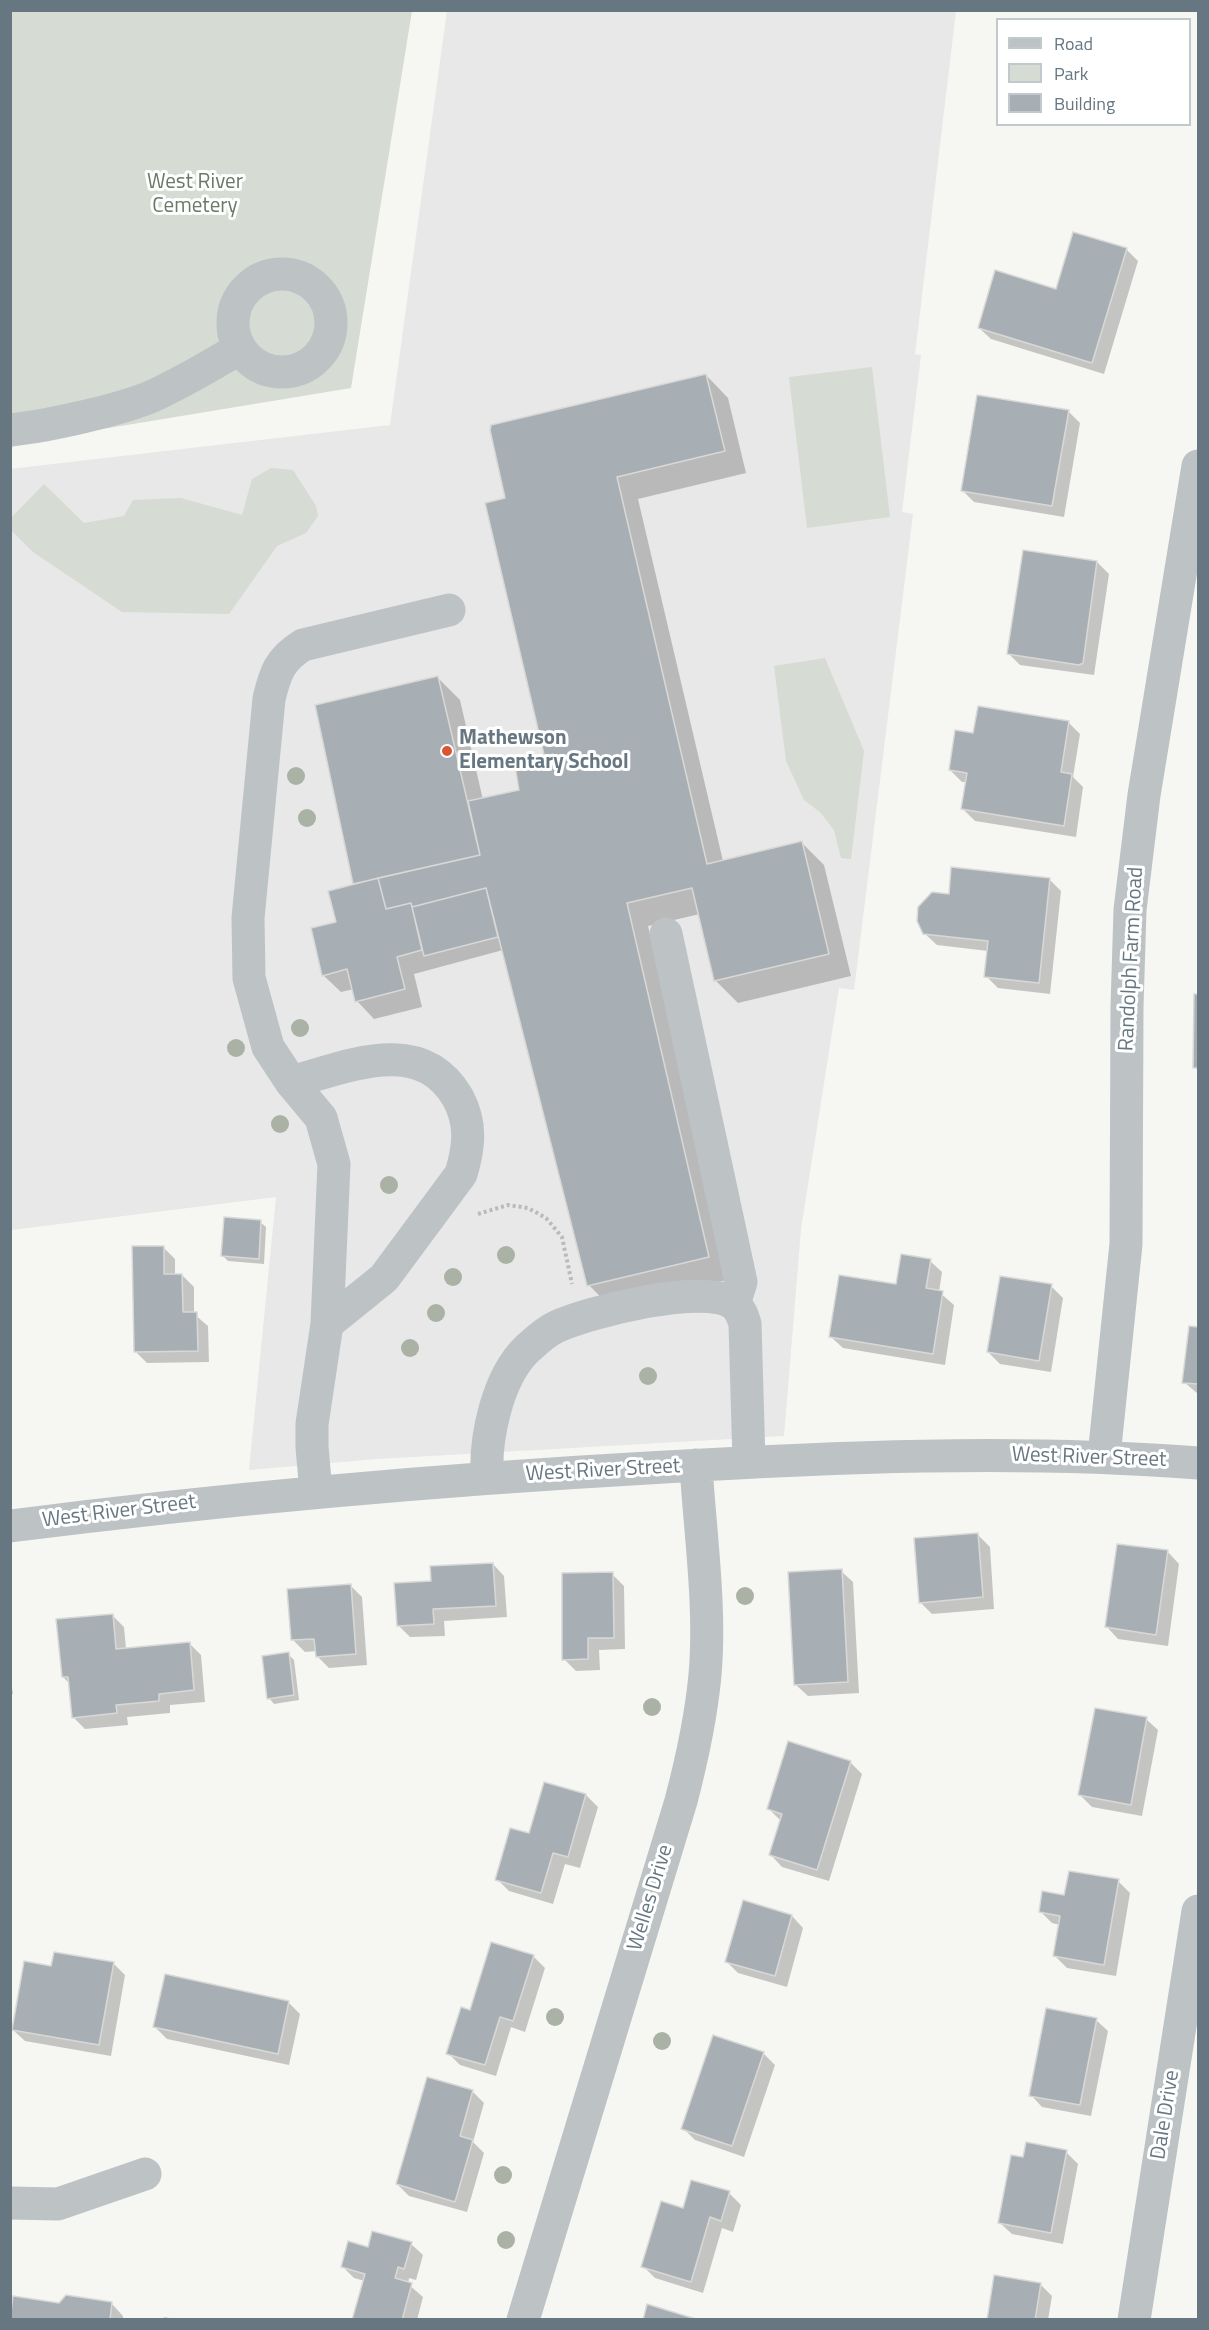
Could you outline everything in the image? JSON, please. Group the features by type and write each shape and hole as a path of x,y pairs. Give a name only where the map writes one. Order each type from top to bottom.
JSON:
{"street":[{"path":"10,430 93,413 152,396 201,372 240,348"},
{"name":"Randolph Farm Road","path":"1104,1456 1126,1244 1127,1007 1130,910 1144,795 1198,466"},
{"path":"316,1492 312,1424 327,1324 334,1164 321,1118 291,1082 268,1047 249,978 248,918 273,678 278,665 288,654 303,645 449,610"},
{"path":"666,934 741,1282 734,1304"},
{"path":"291,1082 367,1062 391,1059 425,1065 440,1074 452,1088 464,1109 470,1129 467,1155 461,1174 384,1278 327,1324"},
{"path":"487,1478 488,1441 497,1404 514,1367 525,1351 540,1338 569,1322 676,1296 711,1296 734,1304 742,1313 745,1324 749,1462"},
{"name":"West River Street","path":"10,1526 168,1506 316,1492 487,1478 842,1457 1104,1456 1198,1463"},
{"name":"Welles Drive","path":"523,2319 681,1801 698,1736 705,1673 705,1605 696,1465"},
{"name":"Dale Drive","path":"1134,2319 1194,1964 1198,1911"},
{"path":"10,2203 58,2204 145,2174"}],"path":[{"path":"476,1215 508,1205 528,1208 546,1218 562,1237 573,1289"}],"shaded area":[{"name":"Mathewson Elementary School","path":"447,11 956,11 915,354 921,355 902,512 913,514 854,990 839,988 801,1229 784,1436 377,1459 249,1470 276,1197 11,1230 10,469 390,425"}],"green space":[{"name":"West River Cemetery","path":"11,11 412,11 351,388 42,439 11,447"},
{"path":"872,367 890,517 807,528 789,377"},
{"path":"271,468 293,470 316,506 318,516 306,533 277,546 229,614 122,612 33,552 11,530 11,518 44,484 84,523 124,516 133,500 181,498 242,515 252,479"},
{"path":"825,658 864,751 851,859 841,858 834,830 820,812 804,800 786,761 774,666"}],"building":[{"path":"1073,232 1127,248 1092,363 978,328 995,270 1056,289"},
{"path":"706,374 725,451 617,477 707,864 802,841 829,954 714,981 692,888 627,903 709,1257 587,1286 486,888 412,907 411,903 386,909 378,878 480,855 468,801 519,790 515,766 545,759 485,503 505,498 490,430 491,425"},
{"path":"977,395 1069,410 1052,506 961,491"},
{"path":"1023,550 1097,561 1083,663 1079,665 1007,654"},
{"path":"438,676 480,855 353,884 315,705"},
{"path":"978,706 1069,721 1061,772 1072,774 1064,826 961,809 967,773 949,770 955,730 973,733"},
{"path":"951,867 1050,878 1039,983 984,977 988,941 923,934 917,921 918,907 932,892 949,894"},
{"path":"378,878 386,909 411,903 422,950 397,957 405,989 355,1002 347,969 322,976 311,928 336,922 328,891"},
{"path":"486,888 498,937 424,956 412,907"},
{"path":"1194,994 1198,994 1198,1068 1193,1068"},
{"path":"224,1217 261,1220 259,1259 221,1256"},
{"path":"132,1246 164,1246 164,1274 182,1274 183,1312 197,1312 198,1351 134,1352"},
{"path":"901,1254 931,1259 926,1288 943,1291 933,1354 829,1337 839,1275 896,1284"},
{"path":"1000,1276 1052,1284 1039,1361 987,1352"},
{"path":"1189,1326 1198,1327 1198,1384 1182,1383"},
{"path":"978,1533 983,1597 919,1603 914,1538"},
{"path":"1117,1544 1168,1550 1156,1635 1105,1627"},
{"path":"493,1563 496,1606 433,1609 434,1624 397,1626 394,1583 431,1581 430,1566"},
{"path":"842,1569 848,1682 794,1685 788,1572"},
{"path":"613,1572 614,1638 588,1638 588,1659 562,1660 562,1573"},
{"path":"351,1584 356,1654 316,1657 314,1639 291,1640 287,1589"},
{"path":"113,1614 116,1649 190,1642 194,1690 159,1694 159,1701 116,1705 117,1713 72,1718 68,1677 62,1677 56,1619"},
{"path":"289,1652 294,1695 267,1699 262,1656"},
{"path":"1095,1708 1147,1717 1131,1805 1078,1795"},
{"path":"788,1741 851,1761 817,1870 769,1855 782,1814 767,1809"},
{"path":"544,1782 586,1794 568,1857 553,1853 541,1893 495,1880 510,1828 529,1833"},
{"path":"1069,1871 1119,1879 1104,1965 1053,1956 1060,1916 1039,1912 1042,1891 1064,1895"},
{"path":"743,1900 792,1915 775,1976 725,1962"},
{"path":"491,1942 534,1955 513,2021 500,2017 485,2065 446,2054 461,2007 470,2010"},
{"path":"54,1952 114,1962 99,2045 12,2030 24,1961 51,1966"},
{"path":"165,1974 289,2001 278,2054 153,2027"},
{"path":"1046,2008 1097,2018 1080,2105 1029,2096"},
{"path":"713,2035 764,2052 732,2146 681,2129"},
{"path":"427,2077 473,2090 460,2136 473,2140 455,2202 396,2184"},
{"path":"1026,2142 1067,2150 1051,2233 998,2223 1011,2155 1023,2157"},
{"path":"691,2180 730,2191 721,2221 710,2217 691,2282 641,2267 661,2201 683,2208"},
{"path":"372,2231 412,2242 404,2269 398,2267 395,2278 412,2283 402,2320 352,2320 365,2274 341,2267 348,2241 368,2247"},
{"path":"994,2275 1041,2283 1035,2320 987,2320"},
{"path":"66,2295 112,2302 110,2320 10,2320 13,2296 59,2303"},
{"path":"647,2304 699,2320 643,2320"}],"place":[{"name":"Mathewson Elementary School","path":"447,751"}]}
